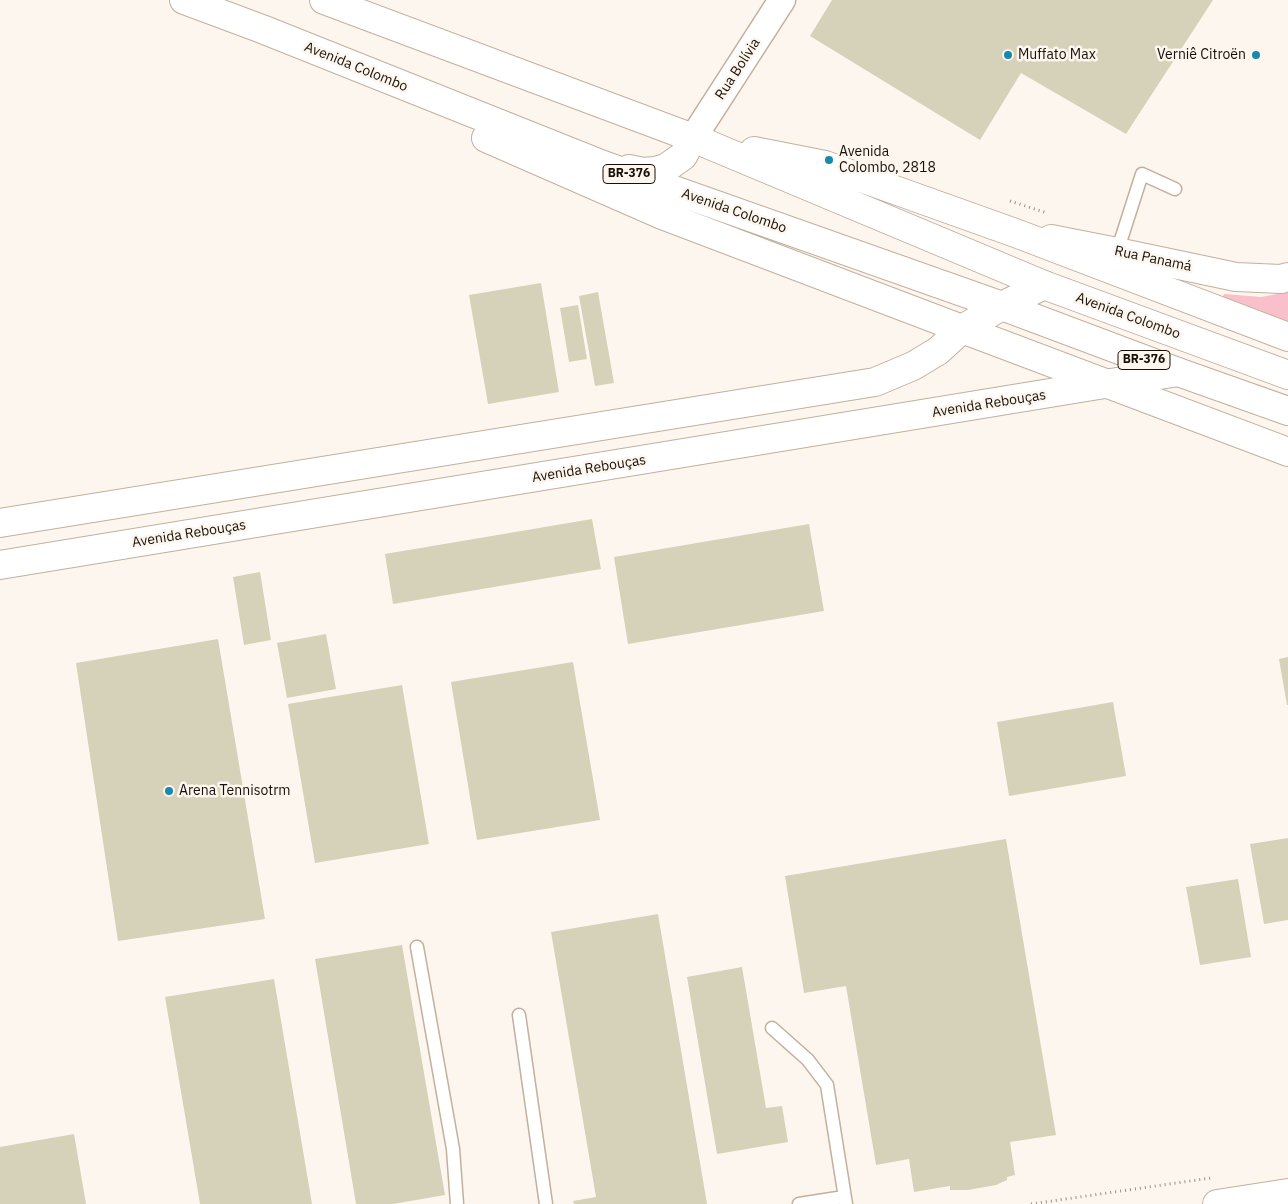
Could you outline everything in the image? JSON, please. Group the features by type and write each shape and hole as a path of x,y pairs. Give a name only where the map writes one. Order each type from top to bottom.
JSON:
{"main road":[{"name":"Avenida Colombo","path":"184,0 262,29 603,165 1002,306 1288,411"},
{"name":"Avenida Colombo","path":"324,0 693,138 1044,285 1288,375"},
{"path":"262,29 439,117 662,215 1288,452"},
{"name":"Avenida Colombo","path":"693,138 825,165 1018,234 1288,337"},
{"path":"603,165 643,172 656,171 666,168 683,156 693,138"},
{"name":"Rua Panamá","path":"1018,234 1236,277 1281,279 1288,277"},
{"path":"0,523 875,382 913,366 938,350 962,329 1044,285"},
{"name":"Avenida Rebouças","path":"0,565 1178,372"},
{"path":"875,382 882,422"},
{"path":"363,465 370,504"},
{"path":"1234,1203 1288,1193"}],"street":[{"name":"Rua Bolívia","path":"693,138 782,0"}],"lane":[{"path":"1117,252 1142,174 1176,189"},
{"path":"417,947 453,1149 457,1204"},
{"path":"519,1015 546,1204"},
{"path":"772,1028 808,1060 827,1085 845,1200 799,1204"}],"path":[{"path":"1031,1204 1220,1176"}],"shaded area":[{"path":"1288,292 1288,328 1220,304 1224,294 1261,297"}],"building":[{"name":"Muffato Max","path":"832,0 1213,0 1126,134 1021,73 980,140 810,36"},
{"path":"541,283 559,392 488,404 469,295"},
{"path":"598,292 614,383 595,386 579,296"},
{"path":"578,305 587,359 569,362 560,308"},
{"path":"592,519 601,569 393,604 385,554"},
{"path":"809,524 824,611 628,644 614,557"},
{"path":"260,572 271,640 244,645 233,577"},
{"path":"326,634 336,689 287,698 277,643"},
{"name":"Arena Tennisotrm","path":"218,639 265,919 118,941 76,663"},
{"path":"1288,657 1288,705 1287,705 1279,659"},
{"path":"573,662 600,820 477,840 451,682"},
{"path":"402,685 429,844 315,863 288,704"},
{"path":"1113,702 1126,776 1009,796 997,722"},
{"path":"1288,838 1288,920 1264,924 1250,844"},
{"path":"1006,839 1056,1135 1010,1142 1015,1175 1007,1177 1007,1180 996,1185 968,1190 950,1190 950,1186 914,1192 909,1159 876,1165 846,986 804,993 785,876"},
{"path":"1238,879 1251,957 1200,965 1186,887"},
{"path":"658,914 707,1204 574,1204 573,1201 596,1197 551,932"},
{"path":"402,945 445,1195 393,1204 356,1204 315,959"},
{"path":"742,967 766,1108 782,1106 788,1142 717,1154 687,977"},
{"path":"274,979 312,1204 200,1204 165,997"},
{"path":"74,1134 86,1204 0,1204 0,1147"}],"place":[{"name":"Muffato Max","path":"1008,55"},
{"name":"Verniê Citroën","path":"1256,55"},
{"name":"Avenida Colombo, 2818","path":"829,160"},
{"name":"Arena Tennisotrm","path":"169,791"}]}
